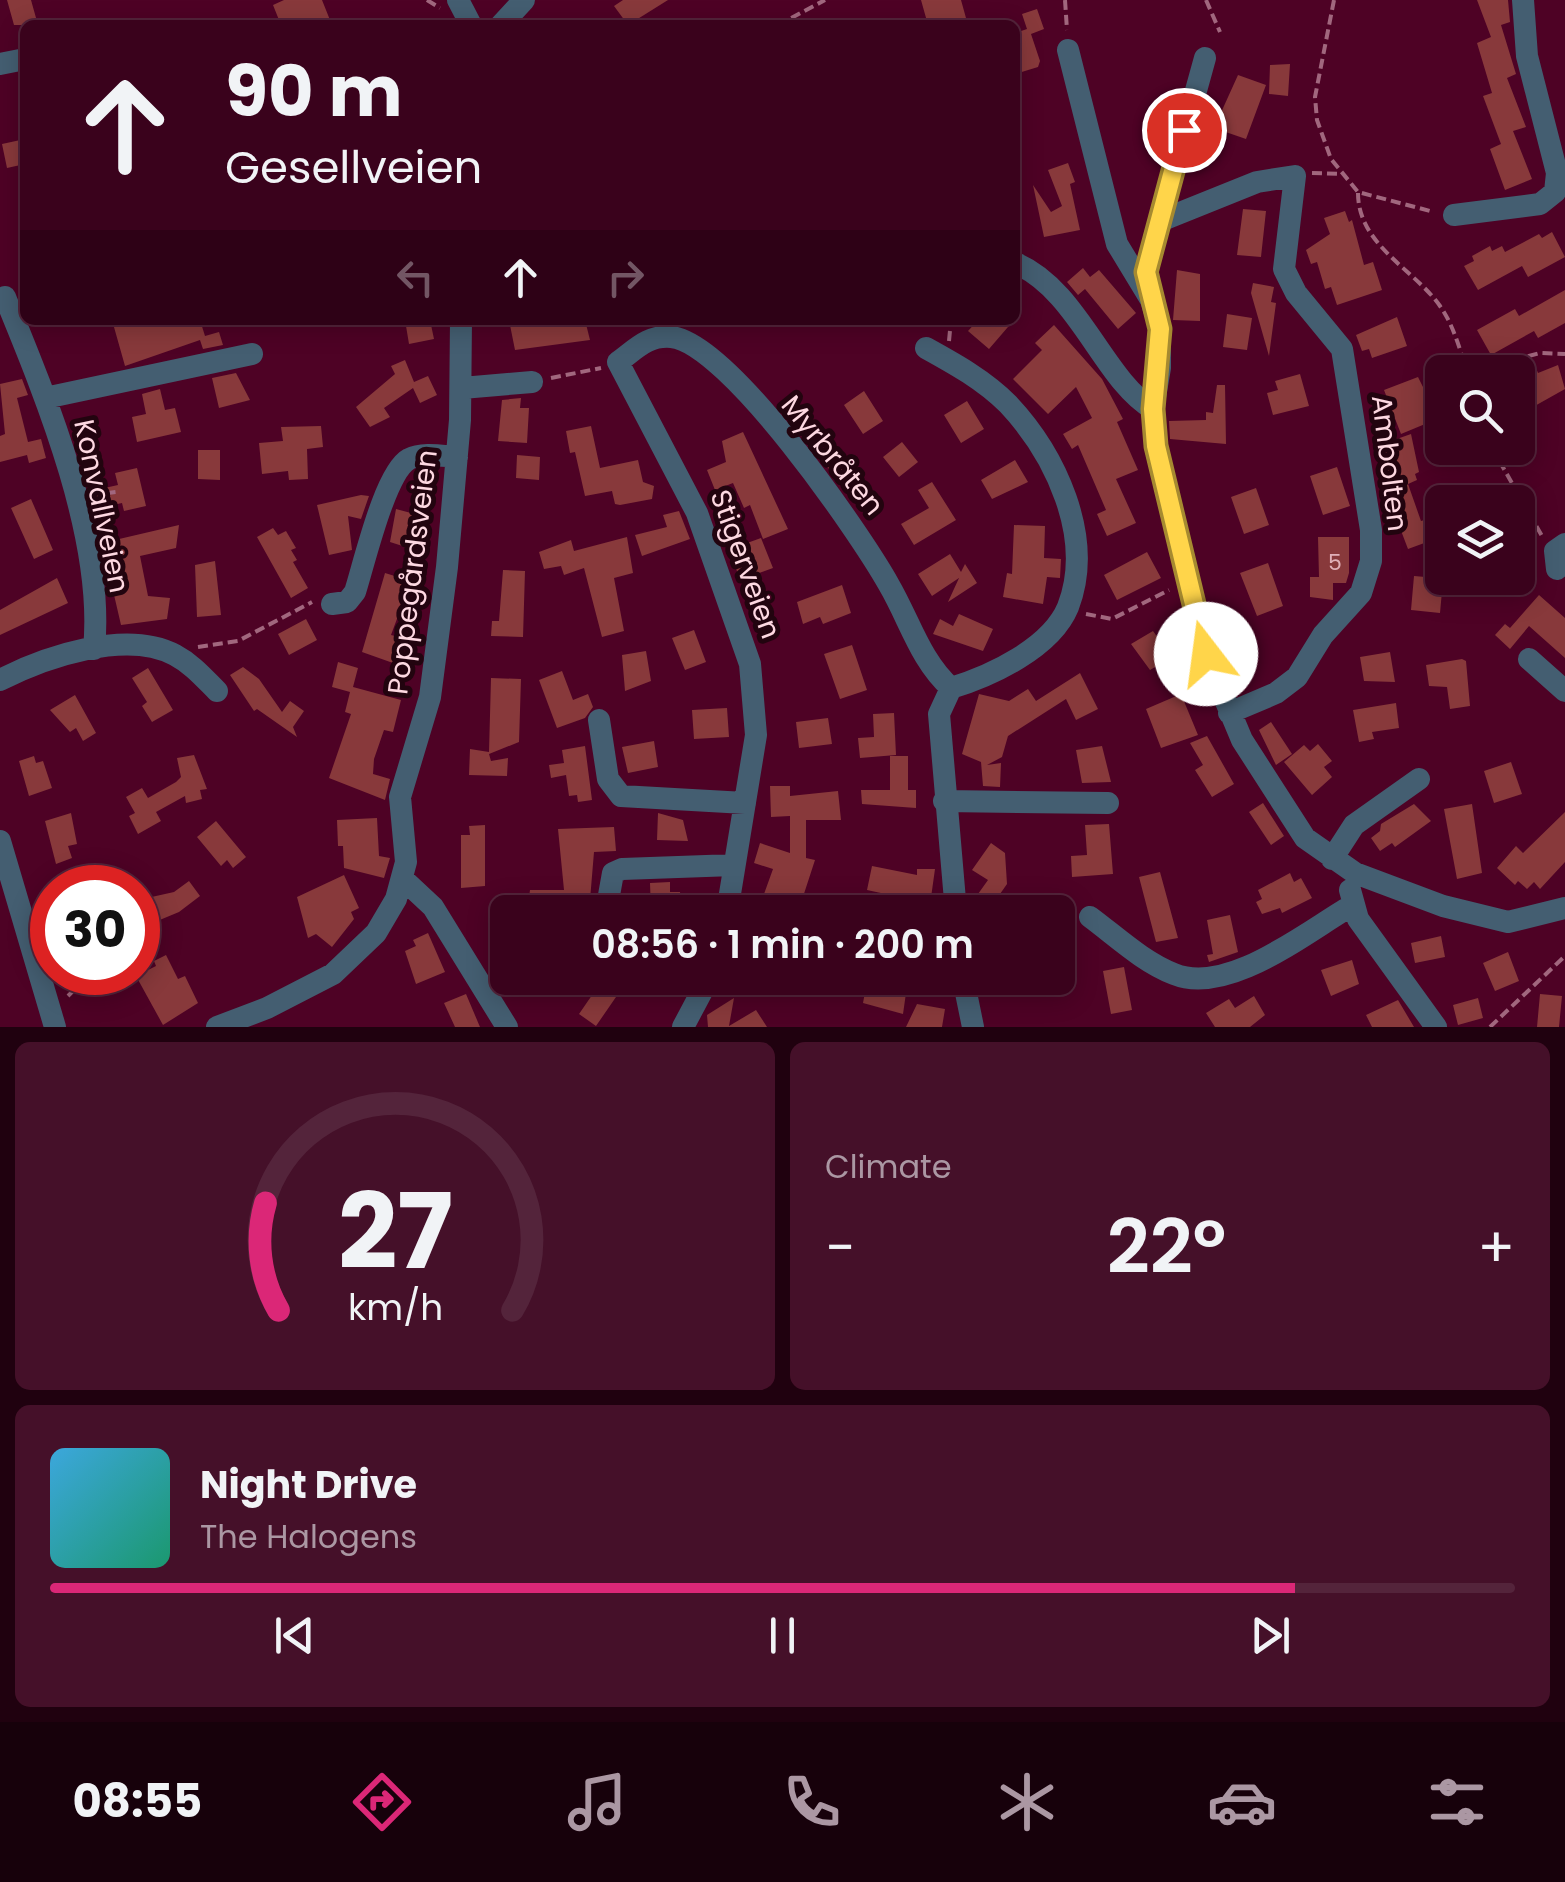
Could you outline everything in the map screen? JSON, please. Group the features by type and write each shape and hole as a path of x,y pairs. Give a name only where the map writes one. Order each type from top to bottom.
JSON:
{"street":[{"path":"506,20 524,0"},
{"path":"1454,215 1540,204 1560,195 1528,56 1523,0"},
{"path":"1068,50 1117,244 1150,300"},
{"path":"1206,58 1146,272 1160,329 1153,409 1156,446 1206,654 1228,713 1305,838 1355,873 1443,906 1508,922 1565,908"},
{"path":"1160,221 1257,182 1295,176"},
{"name":"Ambolten","path":"1228,713 1276,693 1297,677 1323,636 1361,593 1370,561 1371,530 1342,349 1296,293 1284,269 1295,176"},
{"path":"1020,267 1066,304 1136,395 1153,409"},
{"name":"Konvallveien","path":"10,297 45,398 83,536 93,591 94,649"},
{"name":"Poppegårdsveien","path":"218,1027 277,1004 333,974 376,934 402,879 406,862 400,797 436,663 457,457 461,325"},
{"name":"Myrbråten","path":"618,362 643,342 667,336 688,341 712,361 828,487 891,588 925,661 951,688"},
{"path":"926,348 990,388 1032,433 1052,462 1072,528 1074,571 1067,610 1043,637 1001,668 951,688 938,726 954,895"},
{"name":"Konvallveien","path":"45,398 252,354"},
{"name":"Stigerveien","path":"618,362 623,380 668,452 697,512 743,636 757,716 729,895"},
{"path":"462,388 532,382"},
{"path":"332,604 347,602 355,592 391,484 403,464 419,456 457,457"},
{"path":"0,680 52,657 94,649 142,648 174,654 218,691"},
{"path":"1530,659 1565,692"},
{"path":"599,720 608,779 621,796 745,804"},
{"path":"1332,859 1354,825 1419,779"},
{"path":"944,801 1108,803"},
{"path":"0,841 7,895 55,1027"},
{"path":"609,895 614,873 622,869 734,865"},
{"path":"1355,873 1351,906 1436,1027"},
{"path":"402,879 433,907 508,1027"},
{"path":"1090,917 1147,960 1176,976 1210,980 1256,962 1351,906"},
{"path":"683,1027 700,995"},
{"path":"967,995 973,1027"}],"path":[{"path":"787,20 824,0"},
{"path":"1065,0 1068,50"},
{"path":"1206,0 1220,32"},
{"path":"1334,0 1316,97 1316,120 1342,174 1358,192 1407,208 1454,215"},
{"path":"1295,176 1342,174"},
{"path":"1358,192 1360,212 1378,243 1443,310 1461,355"},
{"path":"1529,355 1565,354"},
{"path":"532,382 618,362"},
{"path":"1501,465 1524,509 1559,555"},
{"path":"92,484 103,486 108,494 116,492"},
{"path":"1067,610 1112,619 1186,579"},
{"path":"174,654 238,642 303,603 332,604"},
{"path":"1490,1027 1565,956"},
{"path":"68,995 69,1004"}],"building":[{"path":"7,0 31,0 37,20 20,20 20,25 14,25"},
{"path":"284,0 322,0 330,20 279,20 273,5"},
{"path":"623,0 668,0 636,20 624,20 614,6"},
{"path":"921,0 961,0 966,18 927,20"},
{"path":"1477,0 1508,0 1510,22 1501,25 1516,74 1507,78 1526,127 1513,131 1532,179 1505,190 1490,149 1501,144 1483,96 1492,93 1477,43 1491,37"},
{"path":"1037,9 1044,29 1031,34 1040,61 1038,67 1020,72 1020,31 1027,29 1022,14"},
{"path":"1290,64 1288,96 1269,94 1270,65"},
{"path":"1238,75 1266,85 1246,139 1214,128"},
{"path":"20,140 20,165 7,168 2,144"},
{"path":"1068,163 1075,182 1070,184 1080,230 1044,237 1033,185 1051,212 1062,206 1048,170"},
{"path":"1243,209 1266,211 1261,257 1237,255"},
{"path":"1345,211 1349,222 1352,220 1364,265 1373,262 1382,290 1337,305 1331,287 1325,289 1317,262 1311,264 1306,250 1330,234 1324,218"},
{"path":"1552,232 1565,257 1528,277 1522,266 1478,290 1464,266 1474,261 1472,256 1490,246 1492,251 1502,246 1505,252 1539,234 1542,238"},
{"path":"1083,268 1090,277 1099,270 1136,313 1118,329 1085,289 1078,295 1067,282"},
{"path":"1177,270 1200,274 1200,321 1173,320"},
{"path":"1253,283 1274,287 1271,302 1276,303 1269,356 1251,293"},
{"path":"1565,290 1565,323 1538,338 1534,331 1491,355 1477,330 1515,309 1519,316"},
{"path":"1227,314 1252,318 1247,350 1223,347"},
{"path":"1397,317 1407,346 1372,358 1369,349 1362,351 1356,335"},
{"path":"113,325 202,325 205,336 219,332 223,345 203,349 200,340 125,366"},
{"path":"406,325 431,325 434,339 409,344"},
{"path":"510,325 586,325 590,340 515,350"},
{"path":"973,325 1010,325 989,349 968,331"},
{"path":"1054,325 1102,379 1123,419 1117,422 1138,470 1116,479 1136,523 1107,536 1097,514 1106,510 1078,445 1072,449 1063,434 1092,418 1076,387 1048,414 1013,379 1042,350 1035,343"},
{"path":"405,360 414,382 428,376 437,395 420,403 413,388 384,408 390,417 370,427 356,407 395,374 391,366"},
{"path":"1558,365 1565,389 1535,406 1536,368 1538,373"},
{"path":"236,373 250,400 219,408 212,378"},
{"path":"1300,374 1309,406 1273,415 1267,393 1278,390 1275,381"},
{"path":"1418,377 1425,391 1425,424 1401,434 1384,390"},
{"path":"22,379 28,395 17,398 28,442 41,439 46,458 29,463 27,455 0,462 0,436 5,434 0,384"},
{"path":"1217,385 1225,385 1226,444 1170,439 1169,421 1206,420 1206,412 1213,413"},
{"path":"160,389 165,410 175,408 181,432 137,442 132,417 146,414 142,394"},
{"path":"864,391 883,421 863,434 844,405"},
{"path":"521,398 520,408 529,408 527,443 498,441 502,400"},
{"path":"967,401 984,429 961,443 944,415"},
{"path":"321,426 323,447 307,449 308,479 289,480 288,471 262,474 259,443 283,441 281,427"},
{"path":"591,426 600,468 638,460 643,482 654,486 652,499 620,505 615,504 612,491 585,496 566,431"},
{"path":"743,432 788,529 763,539 750,505 744,508 733,483 715,490 707,470 726,462 722,441"},
{"path":"1411,434 1419,472 1415,474 1417,480 1408,484 1421,521 1425,520 1425,543 1408,549 1400,528 1386,531 1383,510 1395,505 1383,472 1388,470 1382,453 1394,449 1391,441"},
{"path":"902,442 918,462 899,477 883,457"},
{"path":"198,450 220,450 220,480 198,479"},
{"path":"834,450 864,486 850,497 822,460"},
{"path":"517,455 540,457 539,480 516,478"},
{"path":"1015,460 1028,482 992,499 981,480"},
{"path":"1337,467 1350,506 1323,515 1310,476"},
{"path":"137,468 146,506 124,511 122,503 95,509 91,491 118,485 115,473"},
{"path":"932,482 956,520 914,545 901,524 929,508 918,490"},
{"path":"1256,488 1269,525 1244,534 1231,497"},
{"path":"369,496 361,519 348,516 352,550 329,555 317,505"},
{"path":"31,499 53,550 34,559 11,508"},
{"path":"396,509 426,517 415,550 390,542"},
{"path":"679,511 690,539 642,556 635,535 667,527 663,515"},
{"path":"179,525 176,548 140,556 148,596 170,598 167,619 121,625 102,543"},
{"path":"1014,525 1045,526 1044,558 1061,559 1060,578 1047,577 1043,604 1003,597 1007,573 1012,574"},
{"path":"273,528 278,535 286,531 296,548 291,550 297,560 293,562 308,588 291,598 257,537"},
{"path":"627,537 633,573 614,578 624,631 602,637 584,568 564,575 561,566 544,569 539,552 571,540 574,551"},
{"path":"1318,537 1349,537 1349,573 1346,583 1333,583 1333,600 1310,597 1310,577 1319,577"},
{"path":"761,538 773,568 740,580 731,554 738,552 736,547"},
{"path":"1147,552 1161,578 1117,600 1104,575"},
{"path":"950,554 961,572 965,564 977,583 948,602 959,578 932,596 918,574"},
{"path":"215,561 221,615 197,617 195,565"},
{"path":"1268,563 1283,606 1257,616 1240,573"},
{"path":"503,570 525,571 523,637 491,636 492,621 499,621"},
{"path":"385,573 411,581 391,635 399,637 400,645 393,663 362,652"},
{"path":"1414,576 1425,577 1425,595 1442,595 1440,613 1411,610"},
{"path":"57,578 68,603 0,635 0,610"},
{"path":"842,585 851,613 823,624 820,617 803,624 797,602"},
{"path":"1539,595 1565,618 1565,658 1529,626 1510,649 1495,635 1505,624 1510,628"},
{"path":"959,614 993,629 983,651 933,634 940,619 953,626"},
{"path":"306,619 317,640 289,655 278,634"},
{"path":"694,630 706,662 685,670 672,638"},
{"path":"1153,631 1171,656 1185,648 1193,662 1168,678 1162,663 1150,670 1131,644"},
{"path":"852,645 867,690 840,699 824,654"},
{"path":"646,651 651,681 625,691 622,655"},
{"path":"1390,652 1395,682 1364,681 1360,657"},
{"path":"1466,661 1470,706 1450,709 1447,687 1429,686 1426,665"},
{"path":"338,662 358,668 353,687 401,700 393,732 384,730 374,759 373,774 390,779 385,800 329,778 351,714 345,712 350,692 332,687"},
{"path":"243,667 259,679 282,712 290,701 304,711 293,727 297,737 257,709 254,711 230,675"},
{"path":"148,668 173,710 152,722 142,706 147,702 132,678"},
{"path":"562,671 573,700 588,694 593,707 585,718 557,728 539,680"},
{"path":"1080,673 1098,709 1076,720 1066,699 1008,736 1002,757 987,765 1001,763 1000,787 983,786 981,762 962,754 979,694 1009,701 1028,689 1036,701"},
{"path":"491,678 521,679 519,742 489,754 491,761 508,758 507,776 469,775 470,749 489,752"},
{"path":"1181,694 1198,735 1161,748 1146,709"},
{"path":"75,695 96,733 83,741 76,728 70,732 50,710"},
{"path":"1396,703 1399,728 1372,732 1374,739 1359,742 1353,710"},
{"path":"727,708 729,737 694,739 692,710"},
{"path":"894,713 896,755 860,758 858,738 874,737 873,714"},
{"path":"828,718 832,744 799,748 796,722"},
{"path":"1271,722 1292,754 1276,765 1259,730"},
{"path":"1207,736 1234,784 1212,797 1195,770 1203,765 1190,743"},
{"path":"654,741 658,767 628,773 622,747"},
{"path":"1318,744 1332,761 1324,767 1332,777 1312,795 1284,762 1304,745 1310,751"},
{"path":"585,746 592,800 578,802 577,795 569,796 566,775 551,778 549,765 564,763 562,750"},
{"path":"1102,746 1111,782 1082,783 1076,750"},
{"path":"194,755 207,789 200,790 202,799 186,803 185,796 156,812 161,821 138,834 129,816 135,813 126,797 142,788 148,798 176,782 181,777 177,758"},
{"path":"34,756 36,763 43,761 52,788 29,796 19,761"},
{"path":"890,756 908,756 908,790 916,790 916,808 862,804 861,790 890,790"},
{"path":"1511,762 1522,794 1494,803 1484,771"},
{"path":"770,786 790,786 790,796 838,791 841,820 806,820 806,858 815,860 804,895 764,894 773,869 754,863 760,843 790,853 790,816 771,817"},
{"path":"1263,803 1284,836 1271,845 1249,812"},
{"path":"1414,804 1431,821 1395,847 1392,843 1380,851 1371,838 1380,831 1381,824"},
{"path":"1472,804 1482,873 1457,879 1444,809"},
{"path":"1565,812 1565,862 1540,889 1534,882 1527,889 1518,881 1515,885 1497,868 1516,846 1523,853"},
{"path":"71,813 77,844 68,846 72,858 56,864 45,821"},
{"path":"658,813 683,820 688,841 657,840"},
{"path":"377,818 379,856 390,858 384,878 344,868 343,846 338,846 337,820"},
{"path":"216,821 246,857 233,868 227,860 221,866 197,837"},
{"path":"1109,824 1113,874 1072,877 1071,856 1087,855 1085,825"},
{"path":"485,825 485,886 461,888 461,835 470,835 469,826"},
{"path":"614,827 616,851 594,852 590,895 529,895 530,890 564,890 558,829"},
{"path":"991,843 1005,853 1007,884 999,895 980,895 988,880 972,870"},
{"path":"872,866 917,875 917,869 935,869 931,895 890,895 867,890"},
{"path":"1160,872 1178,938 1156,942 1139,877"},
{"path":"1290,873 1294,882 1301,878 1312,898 1282,913 1280,908 1262,914 1256,902 1262,899 1258,890"},
{"path":"344,875 359,908 351,912 354,919 332,947 316,934 308,938 297,897"},
{"path":"189,881 200,896 160,920 160,895 174,892"},
{"path":"670,882 670,892 680,895 650,895 650,883"},
{"path":"1230,915 1238,952 1209,962 1207,955 1213,954 1207,920"},
{"path":"428,933 445,972 416,984 405,951 416,946 413,940"},
{"path":"1441,936 1445,957 1415,963 1411,943"},
{"path":"1508,952 1519,981 1495,991 1483,963"},
{"path":"166,955 178,979 185,976 198,1003 163,1025 146,995 160,995 160,958"},
{"path":"1352,960 1359,984 1331,996 1321,970"},
{"path":"1124,967 1132,1010 1111,1014 1103,971"},
{"path":"466,994 480,1027 455,1027 444,1003"},
{"path":"1540,994 1562,996 1559,1027 1537,1027"},
{"path":"592,995 616,997 596,1026 579,1014"},
{"path":"864,995 906,995 903,1014 863,1003"},
{"path":"1254,996 1265,1015 1250,1027 1215,1027 1206,1013 1229,999 1235,1008"},
{"path":"734,998 729,1026 756,1010 767,1027 708,1027 707,1015"},
{"path":"1478,998 1483,1018 1458,1025 1453,1005"},
{"path":"1398,1000 1414,1027 1372,1027 1366,1015"},
{"path":"917,1004 945,1009 942,1027 906,1027"}],"route":[{"path":"1184,130 1146,272 1160,329 1160,368 1153,409 1156,446 1206,654"}]}
